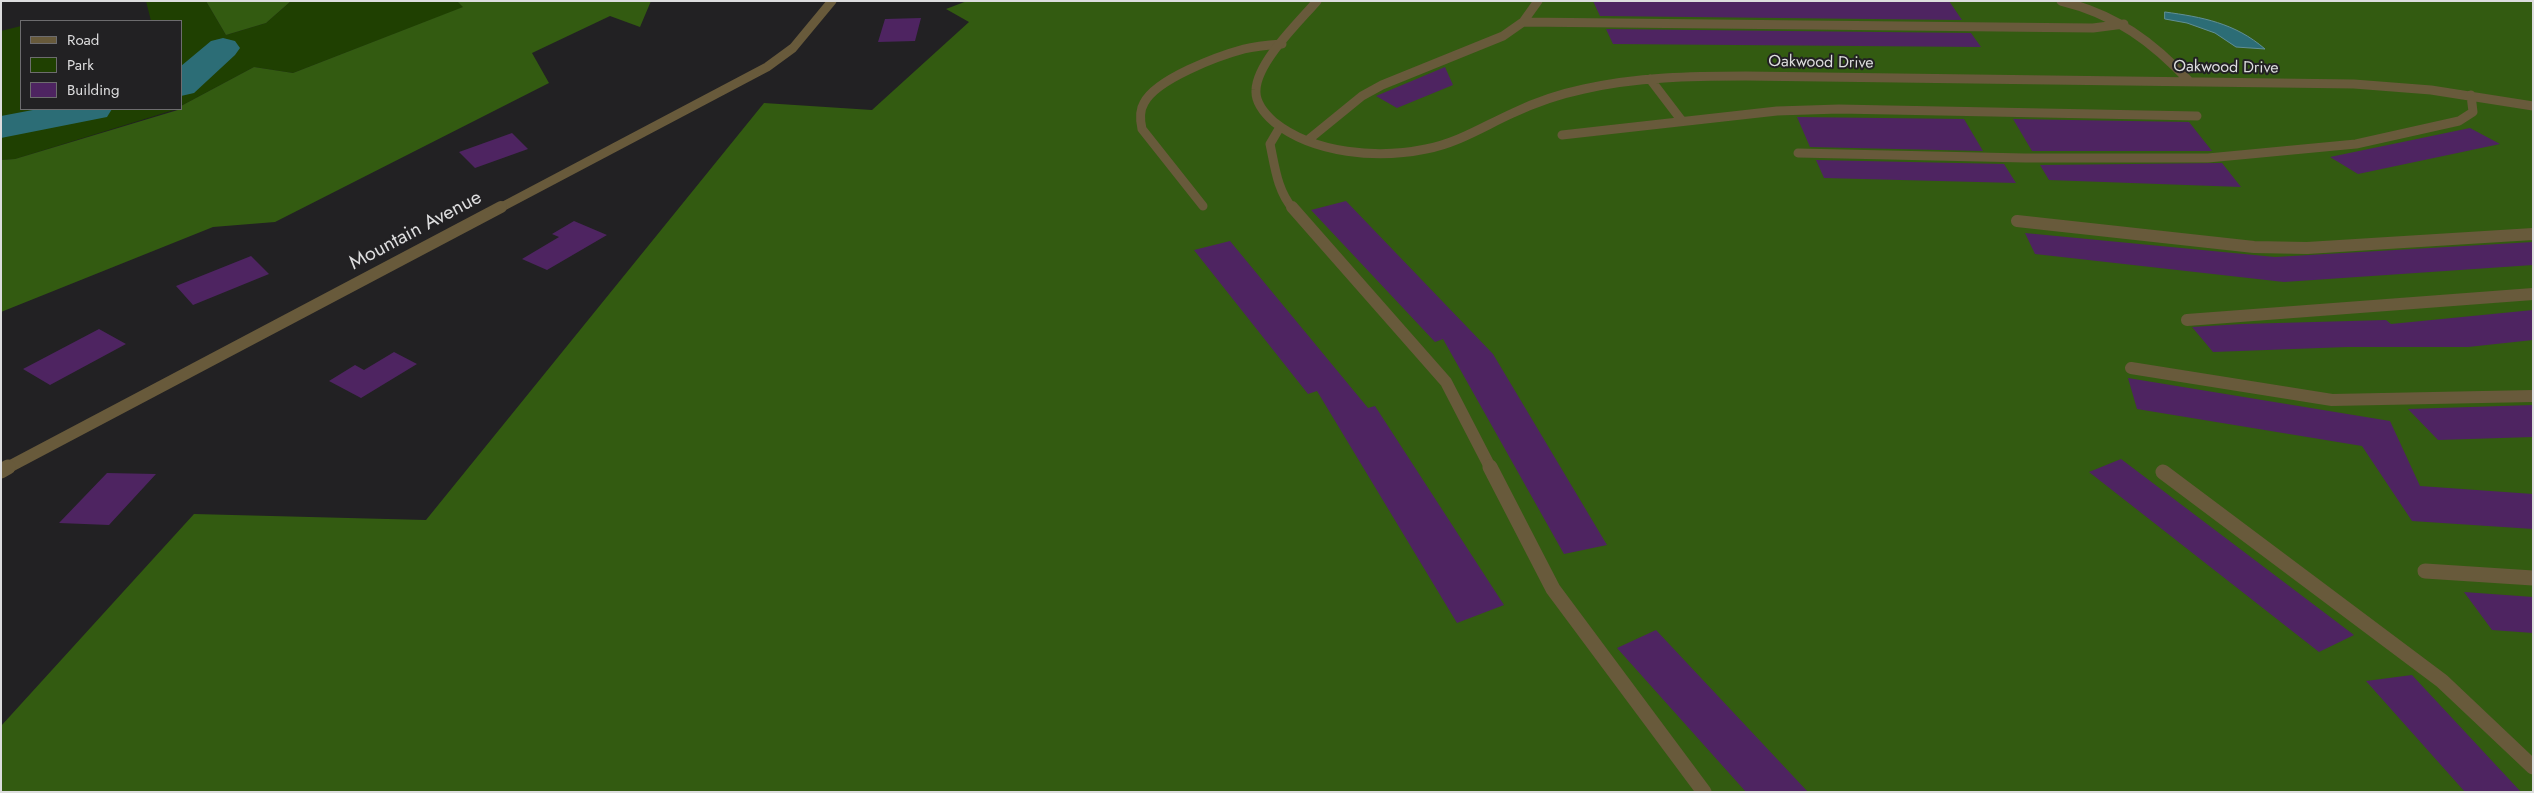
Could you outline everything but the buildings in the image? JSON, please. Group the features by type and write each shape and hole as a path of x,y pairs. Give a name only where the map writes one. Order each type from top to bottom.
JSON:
{"street":[{"name":"Mountain Avenue","path":"1,471 767,67 793,48 832,1"},
{"name":"Oakwood Drive","path":"1317,1 1282,44 1262,73 1255,92 1262,108 1280,127 1308,140 1365,153 1423,150 1463,138 1516,110 1554,97 1608,84 1650,79 1790,78 2354,84 2470,95 2533,106"},
{"path":"1308,140 1362,96 1382,85 1503,36 1523,22 1538,1"},
{"path":"2060,1 2102,13 2124,24 2152,42 2190,82"},
{"path":"1523,22 2094,28 2124,24"},
{"path":"1203,206 1142,130 1140,119 1146,100 1174,78 1225,56 1243,49 1282,44"},
{"path":"1650,79 1682,121"},
{"path":"1798,153 2025,158 2208,158 2356,144 2460,122 2473,112 2470,95"},
{"path":"1562,135 1777,111 1839,109 2198,116"},
{"path":"1280,127 1270,144 1284,198 1446,382 1553,589 1704,792"},
{"path":"2017,221 2254,247 2307,248 2533,234"},
{"path":"2187,320 2533,294"},
{"path":"2131,368 2332,400 2533,396"},
{"path":"2163,472 2442,681 2533,767"},
{"path":"2425,571 2533,578"}],"green space":[{"path":"146,1 206,1 226,35 266,23 291,1 457,1 464,7 293,73 254,67 182,105 182,20 151,20"},
{"path":"206,1 291,1 266,23 226,35"},
{"path":"457,1 651,1 640,27 610,16 532,53 549,83 275,222 213,227 1,312 1,160 15,159 182,110 182,105 254,67 293,73 463,7"},
{"path":"967,1 2533,1 2533,792 1,792 1,726 194,514 426,520 764,103 872,110 969,22 946,9"},
{"path":"20,26 20,110 174,110 15,159 1,160 1,31"}],"water":[{"path":"2165,12 2205,19 2230,27 2254,40 2265,49 2236,47 2215,33 2187,23 2165,19"}],"waterway":[{"path":"182,84 223,48"},
{"path":"1,127 89,110"}]}
